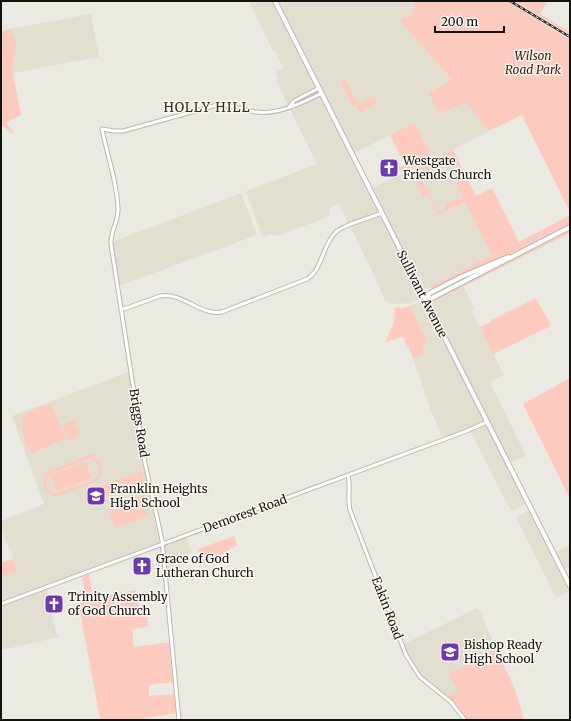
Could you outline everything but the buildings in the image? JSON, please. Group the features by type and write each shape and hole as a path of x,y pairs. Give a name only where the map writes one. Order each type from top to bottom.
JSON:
{"main road":[{"name":"Sullivant Avenue","path":"275,1 570,586"},
{"path":"425,298 430,293 480,268 521,252 570,227"}],"street":[{"path":"290,106 294,101 319,88"},
{"path":"290,106 296,106 322,94"},
{"name":"Briggs Road","path":"179,720 161,537 146,470 111,241 111,233 118,209 112,168 102,129 114,132 121,131 217,104 261,113 278,111 290,106"},
{"path":"121,310 167,295 178,298 209,312 222,312 307,279 315,272 330,239 335,233 342,228 382,213"},
{"name":"Demorest Road","path":"1,604 464,432 487,422"},
{"name":"Eakin Road","path":"348,475 350,485 350,510 406,655 420,677 451,702 465,720"}],"shaded area":[{"path":"249,1 416,1 411,15 401,19 403,24 452,80 440,114 466,101 489,131 434,160 415,123 354,153 372,188 412,169 419,174 434,167 454,163 457,164 460,171 463,198 447,202 444,211 439,211 431,199 430,190 423,197 428,195 438,215 465,202 492,255 423,290 421,299 410,303 395,304 385,301 377,281 339,204 329,208 330,216 277,236 270,234 262,237 246,191 317,164 276,81 278,80 276,72 283,68 275,50 273,51"},
{"path":"91,14 99,57 13,73 5,30"},
{"path":"241,193 257,235 119,286 112,242"},
{"path":"464,287 474,308 471,310 504,375 490,382 526,456 510,463 528,503 512,511 507,504 470,430 443,440 430,408 413,358 423,355 424,351 422,345 428,342 410,306 422,301 431,303"},
{"name":"Franklin Heights High School","path":"129,372 142,456 159,542 185,534 192,552 183,556 180,562 181,575 163,577 159,543 46,586 56,632 59,637 1,650 1,571 3,576 18,571 1,528 1,521 44,504 12,416"},
{"path":"532,509 554,553 570,545 570,567 563,571 570,585 570,591 556,598 516,517"},
{"name":"Bishop Ready High School","path":"477,608 479,609 497,651 458,705 448,696 427,682 410,662 403,646 404,644"}],"green space":[{"name":"Wilson Road Park","path":"416,1 507,1 570,40 570,212 522,115 489,131 466,102 439,114 429,93 452,80 403,24 401,19 411,15"},
{"path":"514,1 548,1 540,14 570,32 570,35"},
{"path":"10,29 16,42 12,69 21,115 5,123 14,132 12,134 3,126 1,129 1,31"},
{"path":"345,79 359,104 374,96 378,103 360,112 356,106 353,107 340,82"},
{"path":"415,123 433,158 402,173 399,168 405,165 390,135"},
{"path":"453,150 476,196 492,188 519,242 570,215 570,225 521,250 479,266 436,288 431,288 429,287 492,255 465,202 438,215 428,195 424,197 415,180 416,178 430,190 431,199 439,211 444,211 447,202 463,198 457,187 457,181 461,176 461,173 456,164 449,163 419,174 412,170"},
{"path":"570,230 570,233 431,303 433,299"},
{"path":"536,298 551,326 493,354 480,327"},
{"path":"410,306 428,342 422,345 424,351 423,355 413,358 403,337 385,342 394,322 395,307 403,308"},
{"path":"570,378 570,499 523,404"},
{"path":"51,404 65,437 64,439 31,454 24,438 22,426 25,416 38,408"},
{"path":"74,420 81,435 69,441 62,425"},
{"path":"95,453 96,456 93,457 99,462 102,468 100,478 97,481 59,496 50,494 44,488 43,484 45,475 48,471","holes":["88,459 95,461 99,466 97,478 58,493 53,493 48,489 46,481 50,474"]},
{"path":"86,462 92,478 57,491 51,475"},
{"path":"142,471 145,482 98,499 94,489"},
{"path":"140,496 148,516 115,528 108,508"},
{"path":"234,536 237,545 226,552 233,563 225,552 214,561 207,557 199,567 206,556 196,550"},
{"path":"13,559 18,571 3,576 1,571 1,563"},
{"path":"89,574 93,597 136,590 139,608 146,608 148,627 132,629 134,647 169,642 173,682 149,685 149,696 175,694 177,713 134,720 100,720 78,600 86,598 82,577"},
{"path":"497,651 513,685 522,711 523,720 467,720 447,696 458,691 449,673"}],"railway":[{"path":"510,1 570,37"}],"place":[{"name":"Westgate Friends Church","path":"389,168"},
{"name":"Franklin Heights High School","path":"96,496"},
{"name":"Grace of God Lutheran Church","path":"142,566"},
{"name":"Trinity Assembly of God Church","path":"54,604"},
{"name":"Bishop Ready High School","path":"450,652"}],"district":[{"name":"HOLLY HILL","path":"207,107"}]}
